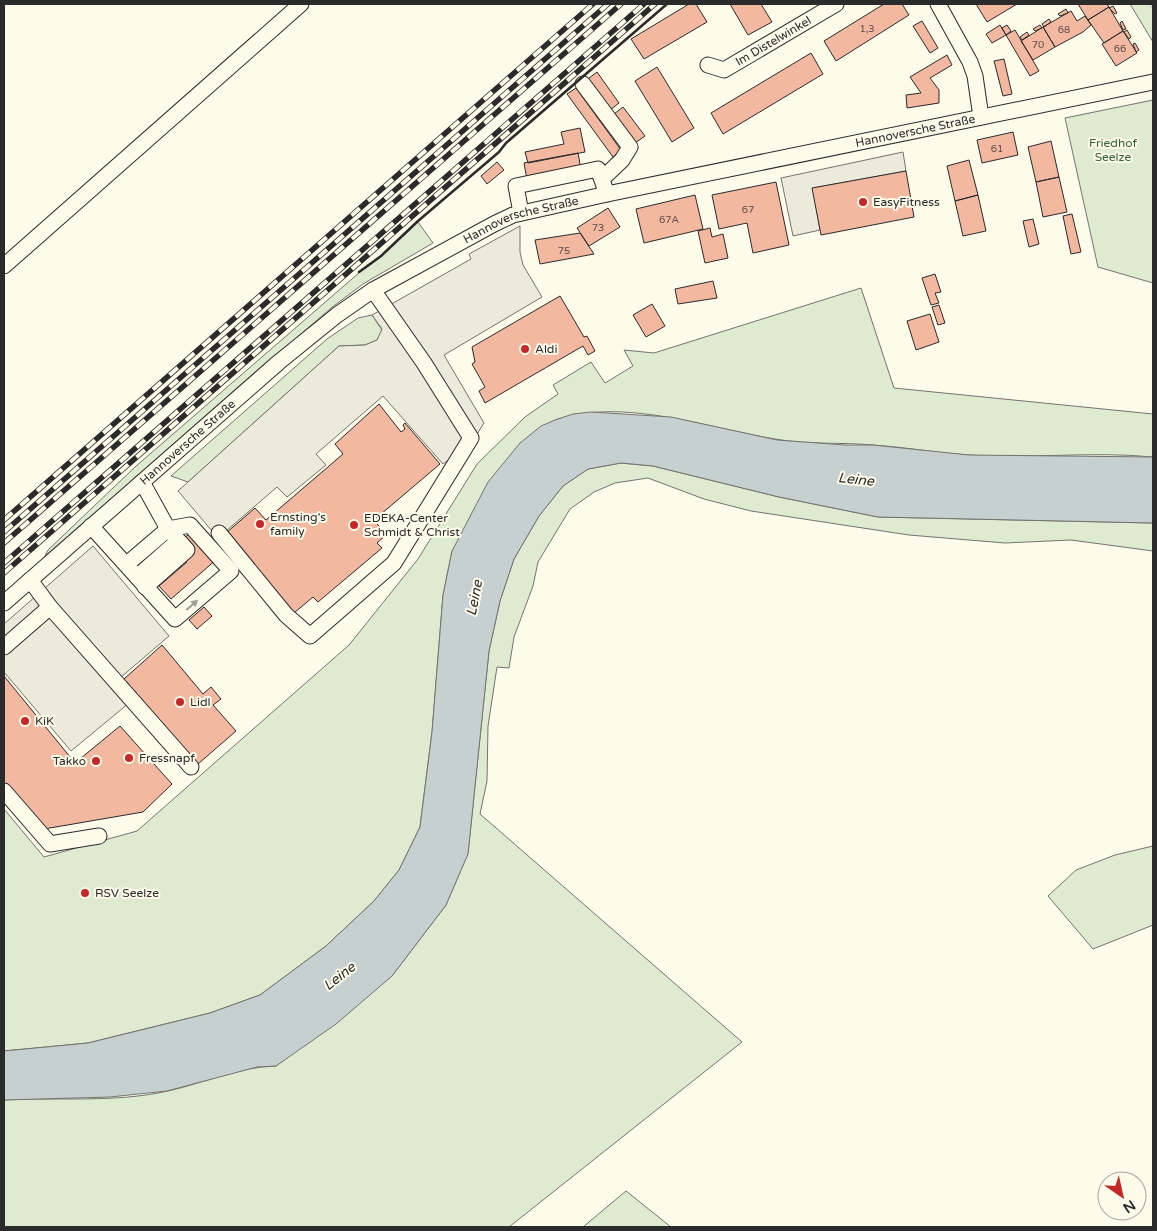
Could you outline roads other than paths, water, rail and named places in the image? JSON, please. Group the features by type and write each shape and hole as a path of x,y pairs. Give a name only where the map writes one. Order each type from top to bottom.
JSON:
{"street":[{"path":"4,266 301,4"},
{"name":"Im Distelwinkel","path":"708,65 724,70 836,4"},
{"path":"938,4 970,62 975,76 981,118"},
{"name":"Hannoversche Straße","path":"4,603 279,362 337,315 373,290 494,224 521,213 605,186 981,118 1153,82"},
{"path":"583,84 630,147 605,186"},
{"path":"521,213 516,186 598,169 605,186"},
{"path":"219,533 286,614 310,636 394,563 471,438 424,363 373,290"},
{"path":"141,582 187,550 168,529 142,482"},
{"path":"91,526 127,564 175,620 231,571 190,525 168,529 127,564"},
{"path":"30,580 50,607 191,767"},
{"path":"4,647 50,607"},
{"path":"4,791 50,844 98,836"}],"water":[{"name":"Leine","path":"591,412 671,417 777,440 873,445 969,455 1153,457 1153,523 878,517 779,497 653,466 621,463 588,469 563,486 539,516 514,559 500,601 489,651 468,854 446,905 392,976 336,1024 276,1066 257,1067 167,1091 110,1097 4,1100 4,1051 88,1043 210,1013 260,995 326,946 374,901 399,870 420,827 432,732 443,595 452,551 488,482 520,443 541,426 573,414"}],"railway":[{"path":"4,520 593,4"},
{"path":"4,532 608,4"},
{"path":"4,543 621,4"},
{"path":"4,563 644,4"},
{"path":"4,573 655,4"}],"place":[{"name":"EasyFitness","path":"863,202"},
{"name":"Aldi","path":"525,349"},
{"name":"Ernsting's family","path":"260,524"},
{"name":"EDEKA-Center Schmidt & Christ","path":"354,525"},
{"name":"Lidl","path":"180,702"},
{"name":"KiK","path":"25,721"},
{"name":"Fressnapf","path":"129,758"},
{"name":"Takko","path":"96,761"},
{"name":"RSV Seelze","path":"85,893"}],"park label":[{"name":"Friedhof Seelze","path":"1113,150"}]}
